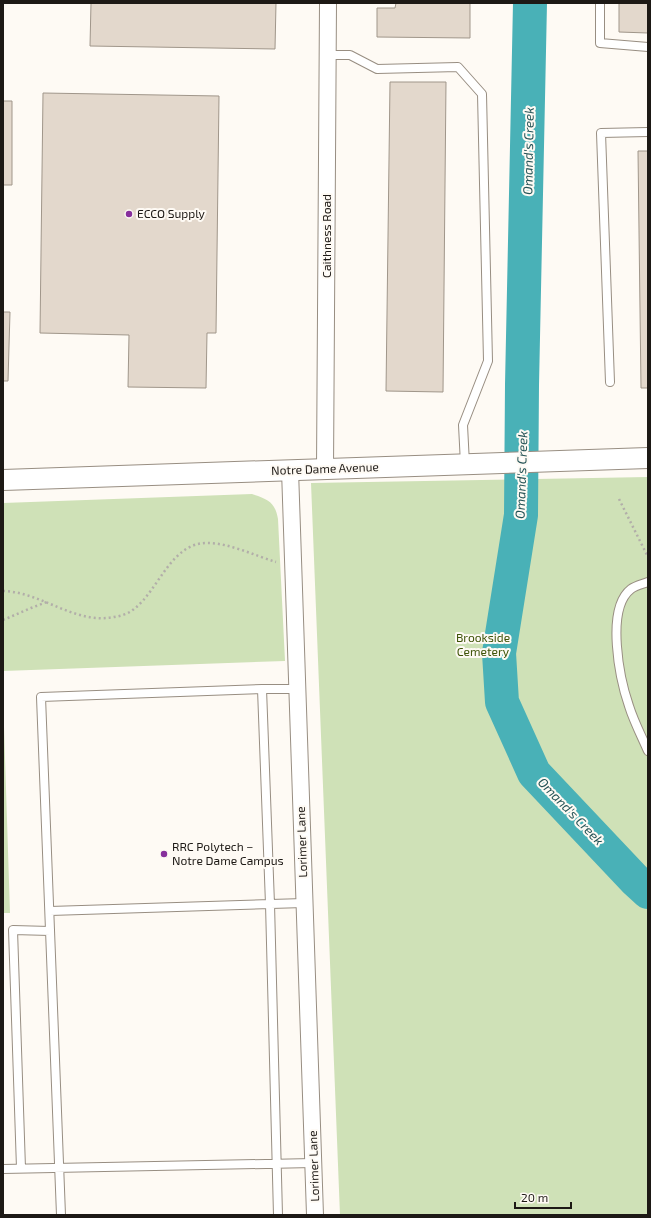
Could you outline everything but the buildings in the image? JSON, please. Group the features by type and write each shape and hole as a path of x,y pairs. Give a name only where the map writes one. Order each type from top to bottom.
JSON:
{"street":[{"name":"Caithness Road","path":"325,469 328,3"},
{"name":"Notre Dame Avenue","path":"3,480 648,458"},
{"name":"Lorimer Lane","path":"290,470 315,1215"}],"lane":[{"path":"600,3 600,43 648,47"},
{"path":"328,55 350,55 377,68 458,67 482,94 488,361 463,425 465,464"},
{"path":"610,382 601,134 648,132"},
{"path":"648,582 631,589 624,598 619,612 617,633 619,668 629,707 648,751"},
{"path":"262,689 270,904 278,1215"},
{"path":"61,1215 41,697 297,689"},
{"path":"50,911 304,903"},
{"path":"21,1168 13,930 50,931"},
{"path":"3,1169 314,1163"}],"path":[{"path":"619,499 648,557"},
{"path":"3,591 22,593 75,613 96,618 106,618 126,614 133,610 142,602 178,556 186,548 196,544 216,544 228,546 276,563 293,566"},
{"path":"3,620 47,602"}],"green space":[{"name":"Brookside Cemetery","path":"648,477 648,1215 340,1215 311,483"},
{"path":"252,494 270,502 277,513 285,661 3,671 3,503"},
{"path":"3,695 10,913 3,913"}],"waterway":[{"name":"Omand's Creek","path":"530,3 522,385 521,515 499,653 502,702 534,773 648,892"}],"place":[{"name":"ECCO Supply","path":"129,214"},
{"name":"RRC Polytech – Notre Dame Campus","path":"164,854"}]}
